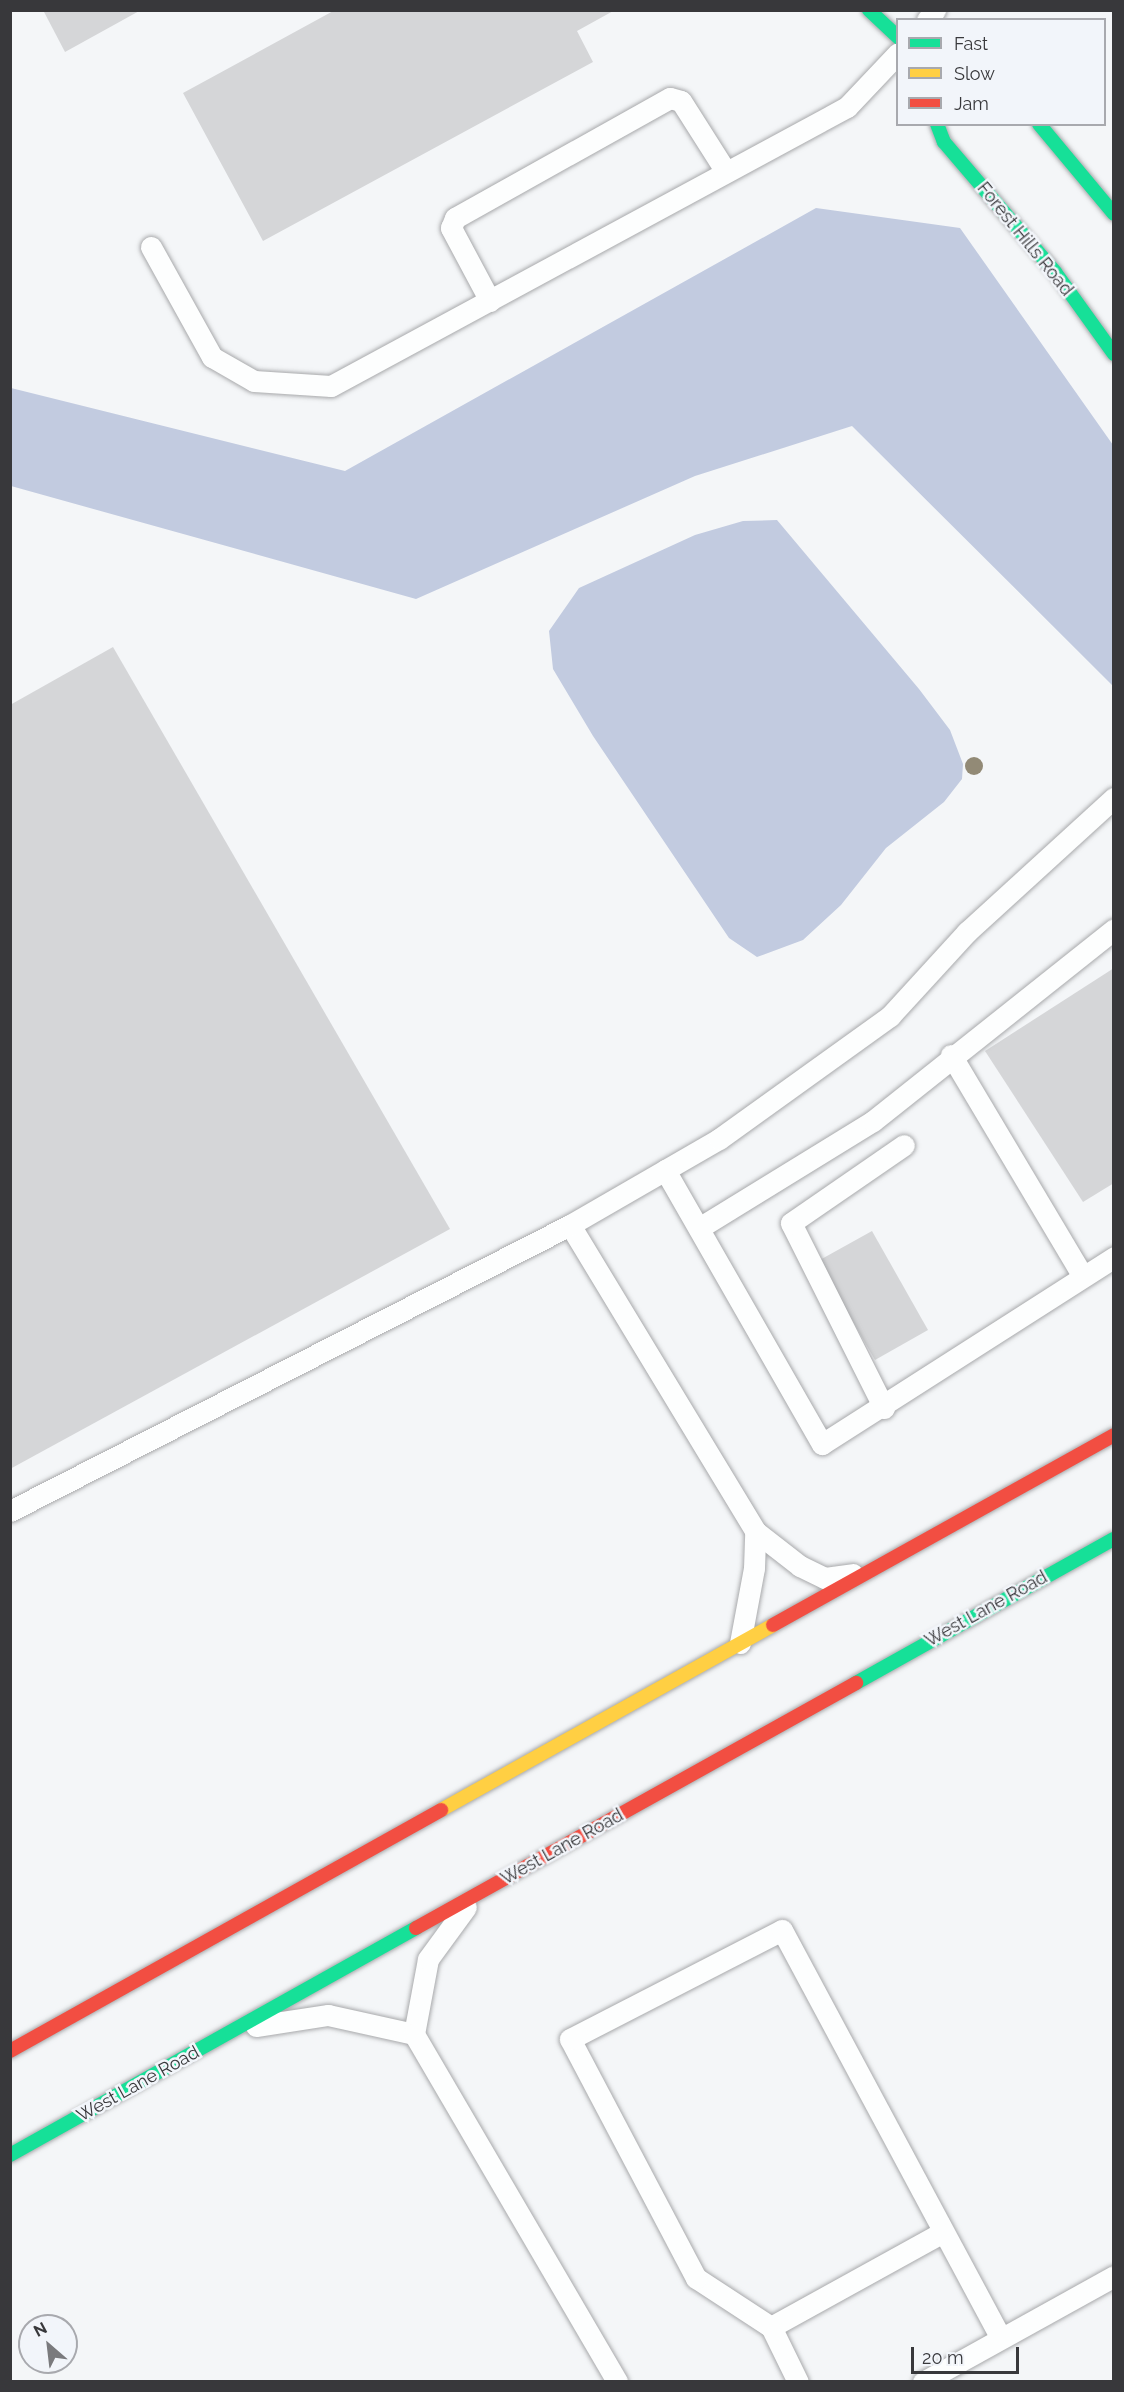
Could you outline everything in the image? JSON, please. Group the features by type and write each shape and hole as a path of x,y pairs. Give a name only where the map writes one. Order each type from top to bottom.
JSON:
{"main road":[{"path":"868,10 896,36"},
{"name":"Forest Hills Road","path":"938,126 944,142 1055,272 1113,354"},
{"path":"1041,126 1113,214"},
{"path":"10,2050 1113,1434"},
{"name":"West Lane Road","path":"10,2155 1113,1539"},
{"path":"84,1990 411,1827"}],"lane":[{"path":"151,247 212,357 254,381 331,386 848,106 896,54"},
{"path":"490,301 451,228 455,218 670,98 681,101 726,172"},
{"path":"10,1511 570,1225 718,1139 890,1016 967,932 1113,798"},
{"path":"699,1228 873,1121 951,1055 1113,929"},
{"path":"951,1055 1083,1276"},
{"path":"884,1408 791,1223 904,1145"},
{"path":"665,1170 822,1443 884,1408 1113,1257"},
{"path":"570,1225 754,1531 800,1566 825,1578 865,1573"},
{"path":"740,1643 754,1569 754,1531"},
{"path":"477,1895 428,1959 414,2034 617,2382"},
{"path":"798,2382 771,2327 696,2278 570,2038 782,1930 1001,2338"},
{"path":"237,2029 328,2015 414,2034"},
{"path":"771,2327 943,2232"},
{"path":"923,2382 1113,2276"}],"water":[{"path":"816,208 960,228 1113,445 1113,686 852,426 695,476 416,599 11,486 11,388 345,471"},
{"path":"777,520 919,689 950,730 963,764 962,779 944,802 886,848 841,905 803,940 757,957 729,938 593,736 553,669 549,631 579,588 695,535 743,521"}],"building":[{"path":"43,10 141,10 65,52"},
{"path":"335,10 615,10 577,31 593,62 263,241 183,93"},
{"path":"113,647 450,1229 10,1469 10,705"},
{"path":"1114,968 1114,1183 1083,1202 985,1051"},
{"path":"872,1231 928,1330 875,1360 818,1261"}],"traffic: fast":[{"path":"869,10 896,35"},
{"path":"938,126 944,142 1055,272 1114,354"},
{"path":"1041,126 1114,214"},
{"path":"856,1683 1114,1539"},
{"path":"10,2155 416,1928"}],"traffic: slow":[{"path":"441,1810 773,1625"}],"traffic: jam":[{"path":"773,1625 1114,1435"},
{"path":"416,1928 856,1683"},
{"path":"10,2051 441,1810"}]}
